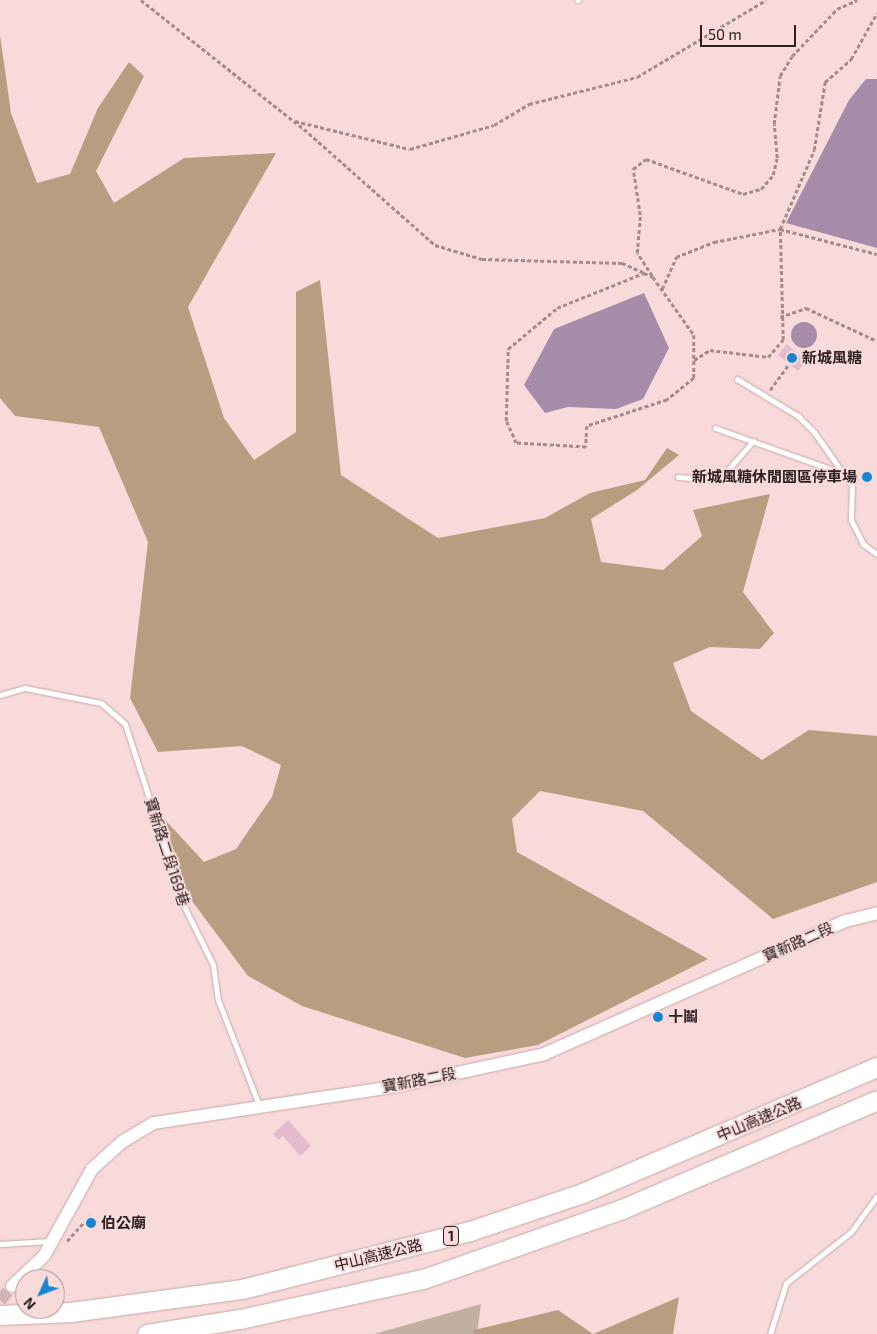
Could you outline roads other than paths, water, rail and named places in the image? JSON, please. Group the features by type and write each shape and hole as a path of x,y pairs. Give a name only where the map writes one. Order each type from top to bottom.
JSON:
{"highway":[{"name":"中山高速公路","path":"0,1315 71,1312 224,1292 470,1231 586,1192 877,1067"},
{"name":"中山高速公路","path":"147,1334 240,1319 426,1278 622,1209 877,1100"}],"street":[{"name":"寶新路二段","path":"12,1286 44,1256 92,1169 122,1142 154,1123 259,1105 392,1087 544,1054 846,921 877,913"}],"lane":[{"path":"737,379 766,395 814,432 852,486 851,520 863,544 877,554"},
{"path":"715,428 844,474"},
{"path":"678,477 719,480 753,441"},
{"name":"寶新路二段169巷","path":"0,695 25,688 100,703 125,724 184,906 213,965 218,1000 259,1105"},
{"path":"770,1334 786,1283 851,1232 877,1196"},
{"path":"0,1244 53,1241"}],"tunnel":[{"path":"0,1301 12,1286"}],"place":[{"name":"新城風糖","path":"792,358"},
{"name":"新城風糖休閒園區停車場","path":"867,477"},
{"name":"十鬮","path":"658,1017"},
{"name":"伯公廟","path":"91,1223"}]}
